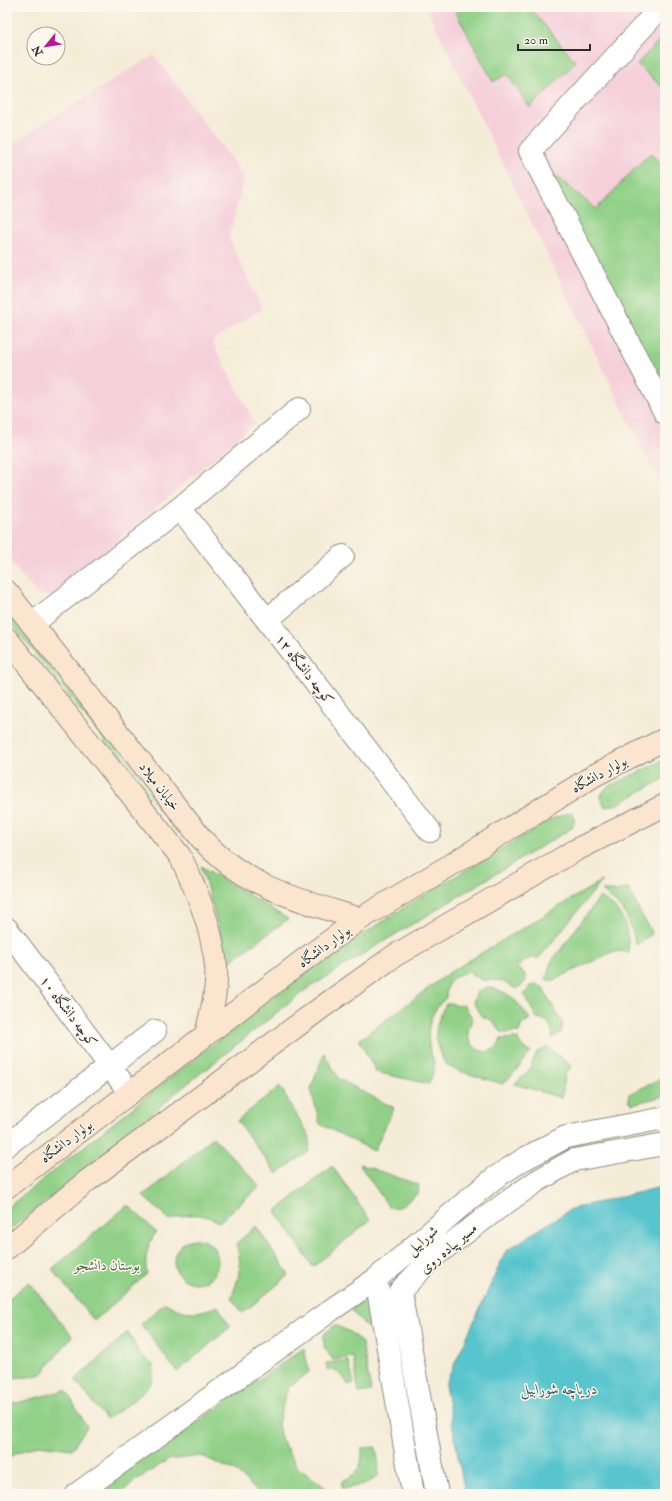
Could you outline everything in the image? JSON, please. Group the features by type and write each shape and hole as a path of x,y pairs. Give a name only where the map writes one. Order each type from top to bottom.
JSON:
{"main road":[{"name":"خیابان میلاد","path":"7,592 202,839 226,864 278,893 360,919"},
{"name":"خیابان میلاد","path":"7,639 180,856 192,880 209,926 216,967 214,999 206,1035"},
{"name":"بولوار دانشگاه","path":"7,1187 360,919 596,775 665,739"},
{"path":"7,1248 87,1182 394,956 576,850 665,805"},
{"path":"180,856 186,859 194,858 200,854 204,847 202,839"}],"street":[{"path":"661,7 530,151 665,413"},
{"path":"32,624 180,508 299,409"},
{"name":"کوچه دانشگاه ۱۲","path":"180,508 430,830"},
{"path":"267,620 343,556"},
{"name":"کوچه دانشگاه ۱۰","path":"7,929 130,1093"},
{"path":"7,1145 155,1031"},
{"name":"شورابیل","path":"77,1494 376,1279 496,1177 524,1159 566,1137 665,1118"},
{"name":"مسیر پیاده روی","path":"437,1494 400,1291 433,1257 500,1207 537,1182 574,1160 665,1144"},
{"path":"376,1279 413,1494"}],"shaded area":[{"path":"426,7 665,7 665,495"},
{"path":"154,55 244,177 229,238 262,309 212,341 255,423 52,597 37,595 7,558 7,148 42,124"}],"green space":[{"path":"453,7 529,7 576,62 530,108 507,74 493,82"},
{"path":"665,34 665,90 637,64"},
{"path":"650,153 665,167 665,395 551,182 556,176 596,209"},
{"path":"7,604 184,832 181,834 177,832 7,618"},
{"path":"665,759 665,778 618,804 605,807 600,797 606,788"},
{"path":"572,812 575,820 572,828 304,991 177,1092 98,1160 7,1232 7,1208 303,974 408,905 551,819"},
{"path":"201,866 288,919 228,963"},
{"path":"603,880 539,958 526,960 516,969 525,974 526,981 517,989 501,981 482,980 468,972 458,975 451,980 447,987 446,998 440,1003 432,1015 430,1022 428,1036 434,1065 433,1074 429,1084 376,1072 359,1040 450,972"},
{"path":"628,889 652,934 636,945 631,927 625,914 616,903 602,891"},
{"path":"600,897 615,908 623,920 626,927 629,952 614,951 552,981 546,979 551,962"},
{"path":"536,985 542,987 563,1024 561,1033 552,1038 551,1027 545,1020 537,1018 524,995 531,986"},
{"path":"487,987 507,994 517,1002 530,1019 522,1024 519,1032 502,1033 491,1020 481,1016 473,1002 477,992"},
{"path":"451,1003 457,1006 464,1005 473,1020 469,1029 468,1037 471,1044 476,1049 490,1051 496,1047 501,1039 517,1038 519,1043 526,1050 531,1052 503,1084 451,1068 444,1062 436,1040 436,1034 440,1016 446,1004"},
{"path":"547,1047 572,1066 565,1074 562,1098 515,1084 529,1070 537,1052"},
{"path":"324,1053 339,1079 394,1108 374,1151 320,1124 311,1089"},
{"path":"665,1077 665,1096 632,1104 628,1100 629,1094"},
{"path":"280,1086 310,1138 309,1151 277,1174 237,1121"},
{"path":"213,1137 260,1186 219,1222 200,1215 183,1216 170,1220 143,1196"},
{"path":"359,1164 419,1185 418,1193 400,1207 389,1207"},
{"path":"332,1166 370,1220 313,1267 276,1211"},
{"name":"بوستان دانشجو","path":"128,1205 156,1232 150,1242 147,1252 147,1274 94,1321 52,1269"},
{"path":"256,1226 289,1275 243,1313 231,1298 240,1265 236,1244"},
{"name":"بوستان دانشجو","path":"192,1239 200,1239 205,1240 212,1245 217,1252 217,1270 212,1277 205,1282 192,1283 184,1280 177,1273 174,1265 174,1257 177,1249 184,1242"},
{"name":"بوستان دانشجو","path":"29,1282 72,1336 42,1374 28,1377 7,1378 7,1300"},
{"path":"369,1296 372,1333 350,1309"},
{"name":"بوستان دانشجو","path":"165,1303 179,1310 191,1312 203,1311 218,1306 230,1327 177,1372 141,1324"},
{"path":"335,1325 350,1332 362,1343 371,1391 359,1393 353,1357 333,1360 324,1347 324,1334"},
{"path":"128,1332 139,1353 154,1366 152,1383 130,1403 106,1419 75,1380"},
{"path":"304,1348 309,1372 288,1388 278,1424 281,1439 298,1468 325,1487 318,1494 260,1494 235,1471 202,1456 168,1460 133,1482 121,1494 94,1494"},
{"path":"348,1361 354,1383 348,1385 340,1374 327,1369 326,1363"},
{"path":"66,1390 87,1427 72,1449 38,1445 14,1454 7,1459 7,1403 17,1403"},
{"path":"376,1447 379,1468 378,1476 366,1484 343,1489 341,1482 356,1473 360,1465 362,1448"}],"water":[{"name":"دریاچه شورابیل","path":"665,1186 665,1494 465,1494 445,1385 506,1251 571,1209"}]}
